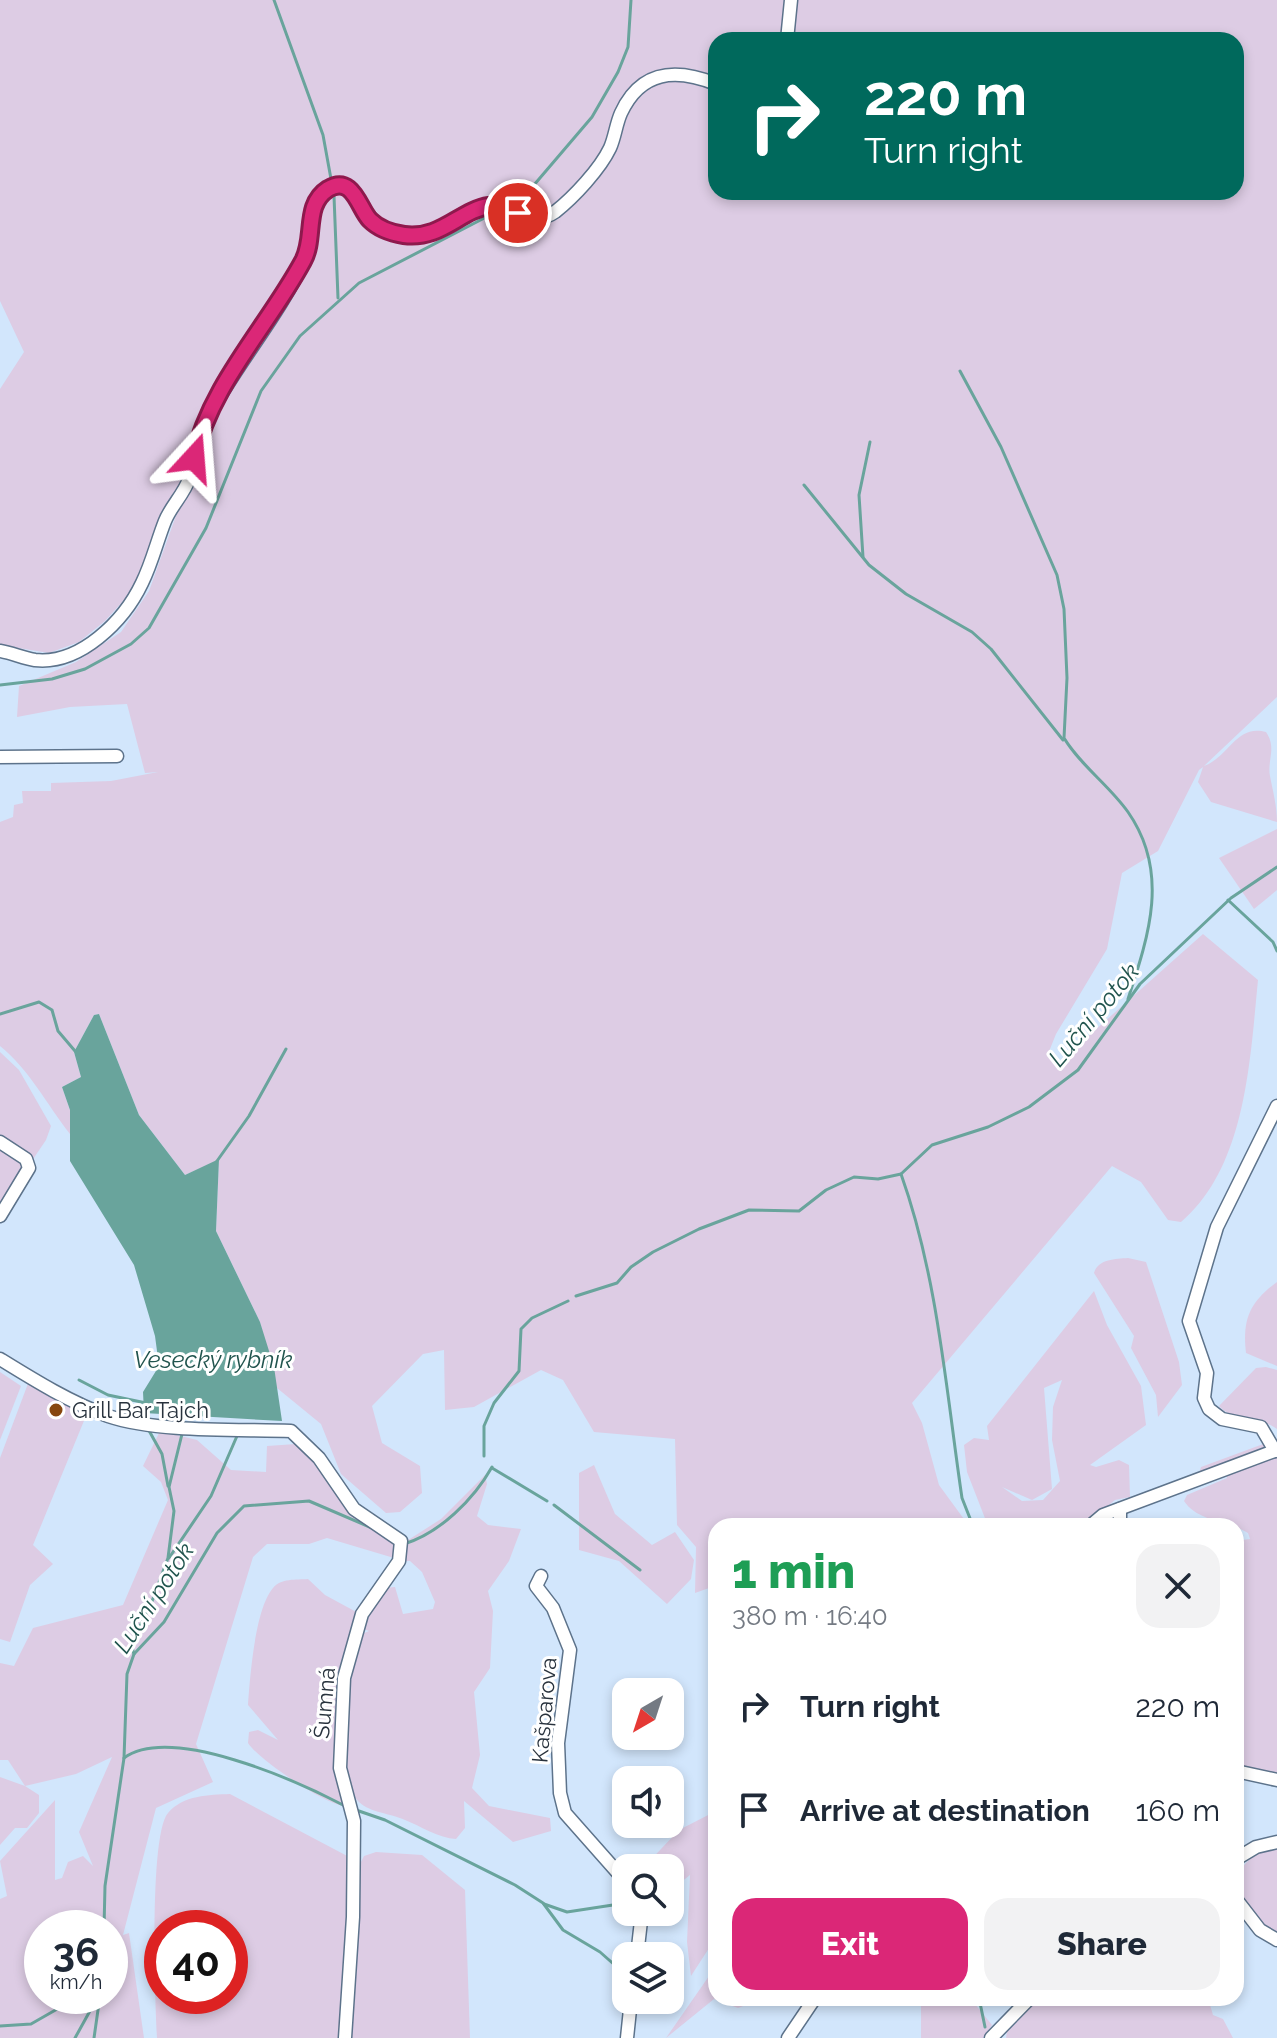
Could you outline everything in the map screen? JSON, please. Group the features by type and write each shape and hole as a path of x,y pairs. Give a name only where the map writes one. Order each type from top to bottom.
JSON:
{"street":[{"path":"788,32 791,0"},
{"path":"0,651 35,660 63,658 107,630 135,596 172,506 188,481 199,434 224,387 307,254 311,214 317,199 331,187 346,187 357,195 369,219 385,231 407,235 431,233 487,206 541,218 554,212 600,162 610,148 622,112 641,85 657,75 671,72 708,81"},
{"path":"0,757 117,756"},
{"path":"1099,1518 1276,1451 1261,1427 1222,1419 1209,1409 1204,1398 1207,1373 1189,1321 1203,1265 1217,1227 1277,1106"},
{"path":"0,1142 26,1159 29,1168 0,1216"},
{"name":"Šumná","path":"0,1359 90,1408 147,1422 291,1431 319,1458 354,1509 401,1541 399,1561 362,1614 344,1678 340,1768 354,1821 353,1917 345,2038"},
{"path":"1120,1509 1120,1518"},
{"name":"Kašparova","path":"541,1576 536,1586 539,1594 553,1608 570,1650 558,1743 560,1793 565,1813 612,1866"},
{"path":"1244,1773 1277,1780"},
{"path":"1244,1854 1256,1847 1277,1842"},
{"path":"1244,1909 1260,1930 1277,1940"},
{"path":"788,2038 810,2006"},
{"path":"991,2038 1022,2006"},
{"path":"627,2038 630,2014"}],"shaded area":[{"path":"0,0 1277,0 1277,697 1204,766 1247,733 1266,732 1271,743 1269,770 1277,822 1211,802 1198,782 1203,767 1199,770 1158,851 1122,873 1107,949 1056,1034 1048,1054 1058,1063 1203,934 1258,980 1241,1110 1219,1172 1203,1199 1181,1222 1168,1220 1141,1182 1112,1166 912,1403 922,1423 939,1485 963,1518 708,1518 708,1588 695,1593 696,1547 677,1525 675,1439 594,1432 563,1380 541,1370 474,1407 445,1410 444,1350 423,1354 372,1406 382,1443 420,1466 422,1493 400,1512 386,1513 341,1474 321,1424 277,1388 260,1322 216,1231 219,1160 185,1175 139,1115 99,1014 94,1015 74,1052 81,1077 62,1087 70,1110 70,1134 29,1076 0,1046 0,822 13,817 14,805 23,803 22,791 51,791 51,783 111,781 158,772 145,773 127,704 70,707 17,717 19,686 76,662 121,632 149,591 177,513 197,482 206,438 239,377 229,365 196,432 182,481 162,513 140,576 124,600 79,642 49,653 0,645 0,389 24,352 0,301"},
{"path":"1277,829 1277,890 1254,909 1219,858"},
{"path":"0,1052 19,1070 51,1126 46,1140 0,1208"},
{"path":"1128,1258 1146,1262 1179,1362 1182,1385 1158,1417 1156,1395 1131,1348 1134,1336 1094,1273 1103,1262"},
{"path":"1277,1282 1277,1366 1246,1353 1245,1330 1254,1304"},
{"path":"1094,1291 1107,1325 1141,1386 1146,1425 1090,1465 1096,1467 1119,1460 1129,1465 1130,1497 1115,1500 1093,1518 985,1518 967,1472 964,1445 974,1438 989,1440 987,1426","holes":["1062,1380 1053,1407 1052,1440 1060,1481 1043,1500 1022,1501 1002,1487 1032,1500 1052,1489 1044,1388"]},
{"path":"1256,1368 1277,1370 1277,1429 1231,1414 1219,1406"},
{"path":"0,1372 21,1386 0,1440"},
{"path":"29,1381 88,1411 33,1545 53,1564 30,1585 10,1642 0,1639 0,1458"},
{"path":"160,1431 197,1440 231,1470 266,1472 267,1446 296,1444 315,1459 354,1510 398,1544 394,1558 327,1538 309,1544 267,1544 253,1557 196,1744 213,1782 156,1808 128,1916 128,1910 24,1910 24,2014 128,2014 129,1933 144,2038 0,2038 0,1899 7,1896 0,1861 55,1800 55,1880 62,1878 68,1862 83,1856 93,1866 79,1832 112,1757 76,1774 25,1786 8,1760 0,1760 0,1663 14,1666 33,1628 123,1605 168,1500 161,1482 143,1466"},
{"path":"1266,1443 1277,1453 1277,1778 1244,1770 1244,1540 1250,1539 1244,1531 1244,1518 1208,1518 1184,1501 1187,1495 1227,1478 1225,1464 1199,1474 1201,1467"},
{"path":"594,1465 615,1514 652,1545 675,1532 694,1560 691,1579 667,1604 619,1561 579,1550 579,1473"},
{"path":"485,1475 487,1484 477,1516 488,1525 521,1529 509,1561 488,1591 493,1611 490,1668 474,1692 480,1755 472,1788 489,1806 550,1818 551,1831 513,1842 464,1801 465,1828 456,1839 369,1808 359,1802 350,1788 344,1746 353,1672 362,1634 369,1631 361,1628 384,1588 395,1587 403,1614 433,1609 435,1602 422,1572 410,1561 402,1561 405,1542 441,1519"},
{"path":"308,1579 325,1595 360,1614 342,1686 336,1733 336,1757 347,1806 325,1799 294,1781 248,1743 249,1732 258,1730 278,1740 248,1705 254,1644 262,1611 276,1585 289,1580"},
{"path":"0,1777 39,1795 39,1813 27,1828 15,1828 0,1845"},
{"path":"230,1794 351,1858 342,2038 157,2038 156,2014 248,2014 248,1910 155,1910 162,1828 174,1807 197,1797"},
{"path":"708,1815 708,1950 691,1976 687,1942 690,1875 684,1880 684,1854 656,1854 671,1838 684,1838 684,1827"},
{"path":"1267,1849 1277,1849 1277,1936 1264,1927 1244,1904 1244,1867 1251,1858"},
{"path":"376,1852 422,1855 465,1890 470,2038 350,2038 360,1864 364,1856"},
{"path":"708,1978 708,2004 666,2038"},
{"path":"921,2006 977,2006 992,2025 983,2038 921,2038"},
{"path":"1032,2006 1210,2006 1213,2015 1223,2019 1233,2038 1006,2038 1007,2032"}],"water":[{"name":"Vesecký rybník","path":"99,1014 139,1115 185,1175 219,1159 216,1231 260,1322 274,1367 282,1421 144,1413 143,1392 159,1366 155,1336 134,1265 70,1161 70,1110 62,1087 81,1077 74,1052 94,1015"}],"waterway":[{"path":"274,0 323,135 331,179"},
{"path":"513,204 522,199 592,117 618,72 628,47 631,0"},
{"path":"334,196 338,298"},
{"path":"0,685 52,679 85,669 131,644 149,628 206,528 261,391 300,336 359,283 494,213"},
{"path":"960,371 1001,447 1057,575 1064,609 1067,678 1064,738 1078,758 1128,812 1149,858 1152,904 1143,951 1128,999"},
{"path":"863,557 859,495 870,442"},
{"path":"804,485 869,565 906,594 972,632 991,649 1063,740"},
{"name":"Luční potok","path":"576,1296 617,1283 631,1267 653,1252 699,1229 749,1210 799,1211 826,1190 854,1177 878,1179 901,1174 932,1145 988,1127 1029,1107 1078,1070 1140,984 1231,898 1277,867"},
{"path":"1228,900 1273,942 1277,951"},
{"path":"0,1014 39,1002 52,1010 58,1031 75,1051"},
{"path":"217,1161 249,1116 286,1049"},
{"path":"901,1174 924,1253 962,1498 970,1518"},
{"name":"Luční potok","path":"484,1456 484,1426 494,1403 519,1371 521,1329 532,1318 568,1301"},
{"path":"79,1380 108,1395 146,1403"},
{"path":"147,1427 162,1454 168,1486"},
{"path":"134,1654 131,1644 151,1604 168,1558 174,1511 169,1487 182,1434"},
{"path":"169,1558 211,1496 237,1436"},
{"name":"Luční potok","path":"404,1544 430,1532 455,1513 476,1491 492,1467"},
{"path":"492,1468 547,1501"},
{"name":"Luční potok","path":"104,1910 105,1886 124,1758 127,1674 134,1654 164,1622 217,1533 244,1506 309,1501 372,1528"},
{"path":"554,1505 640,1570"},
{"path":"124,1758 145,1749 172,1748 202,1752 266,1771 343,1805"},
{"path":"356,1810 385,1820 515,1885 543,1903 563,1930 612,1963"},
{"path":"544,1904 567,1912 612,1905"},
{"path":"981,2006 985,2027"},
{"path":"0,2026 31,2024 48,2014"},
{"path":"75,2038 88,2014"},
{"name":"Luční potok","path":"94,2038 97,2014"}],"place":[{"name":"Grill Bar Tajch","path":"56,1410"}],"route":[{"path":"194,458 199,434 224,387 307,254 311,214 317,199 331,187 346,187 357,195 369,219 385,231 407,235 431,233 487,206 518,213"}]}
